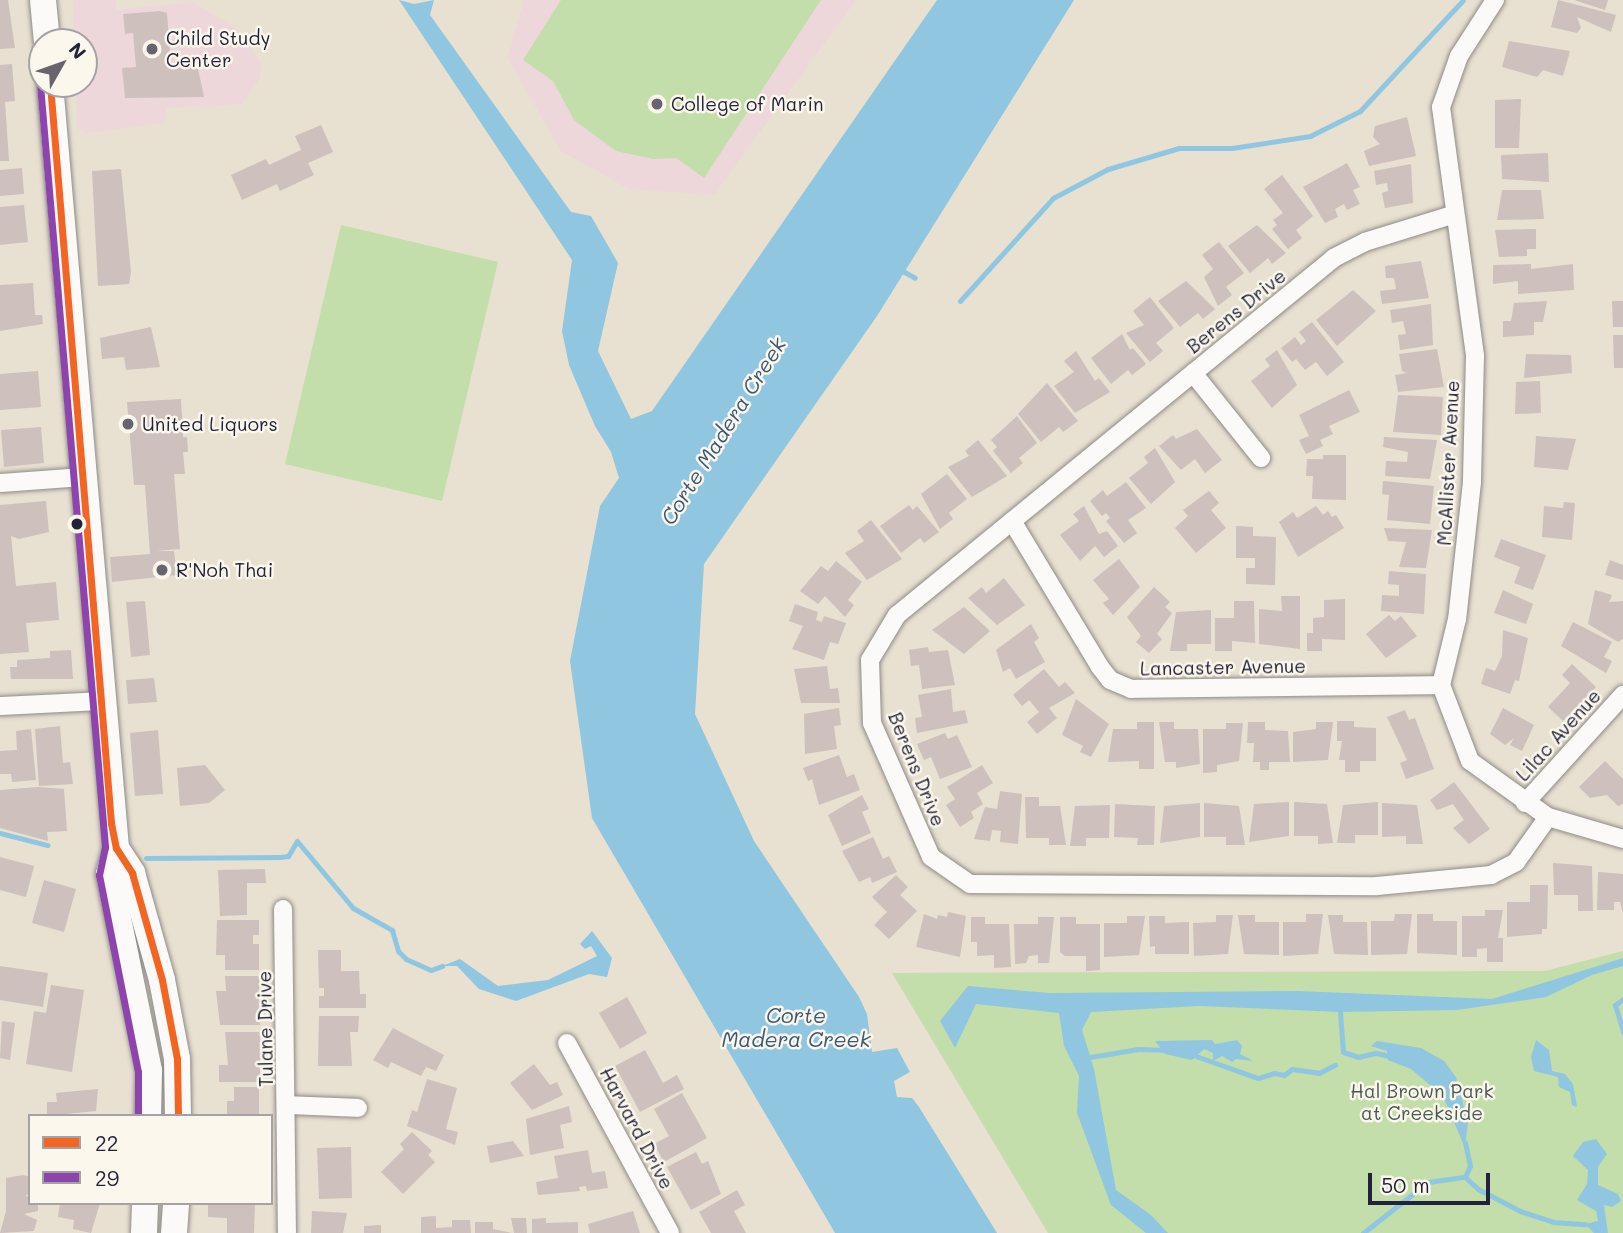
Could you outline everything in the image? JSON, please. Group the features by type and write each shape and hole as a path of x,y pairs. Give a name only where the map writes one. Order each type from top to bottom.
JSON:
{"main road":[{"path":"43,0 46,28"},
{"path":"51,98 81,477 116,848 109,874 149,1071 148,1114"},
{"path":"116,848 132,873 165,995 177,1059 178,1114"},
{"path":"109,874 165,995"},
{"path":"144,1233 145,1205"},
{"path":"174,1233 176,1205"}],"street":[{"name":"McAllister Avenue","path":"1495,0 1459,56 1441,107 1452,215 1475,356 1472,469 1457,619 1441,685 1453,727 1470,761 1548,817 1623,839"},
{"name":"Berens Drive","path":"1452,215 1365,242 1334,258 897,615 870,660 872,723 931,857 970,884 1377,886 1491,875 1516,862 1548,817"},
{"path":"1193,373 1261,458"},
{"path":"0,483 81,477"},
{"name":"Lancaster Avenue","path":"1012,522 1100,667 1110,680 1131,689 1441,685"},
{"name":"Lilac Avenue","path":"1525,803 1623,695"},
{"path":"0,706 101,701"},
{"name":"Tulane Drive","path":"284,909 287,1233"},
{"name":"Harvard Drive","path":"567,1043 670,1233"},
{"path":"287,1105 358,1108"}],"shaded area":[{"path":"73,0 115,0 117,10 193,2 239,31 261,63 260,79 242,104 166,108 165,123 86,133 77,128 76,98 98,98 98,28 74,28"},
{"name":"College of Marin","path":"524,0 856,0 714,195 629,189 561,151 507,57"}],"green space":[{"name":"College of Marin","path":"561,0 821,0 704,178 676,158 653,159 616,151 574,120 553,81 523,60"},
{"path":"341,225 498,262 442,501 285,464"},
{"name":"Hal Brown Park at Creekside","path":"1623,951 1623,1233 1048,1233 892,973 1545,971"}],"water":[{"name":"Corte Madera Creek","path":"399,0 414,4 434,0 430,15 571,212 591,216 618,263 598,351 631,419 652,411 937,0 1074,0 877,316 704,564 695,714 754,841 859,997 867,1014 872,1052 897,1048 910,1072 894,1081 897,1097 912,1098 919,1107 997,1233 835,1233 592,818 570,661 600,506 619,478 611,452 595,426 569,365 562,331 572,260"},
{"path":"592,931 612,958 607,977 589,974 516,1001 479,989 457,966 442,966 460,959 498,986 548,980 597,956 591,946 585,949 580,944"},
{"path":"1623,958 1623,966 1592,975 1546,997 1457,1010 1340,1012 1199,1006 1091,1012 1082,1030 1094,1069 1116,1190 1151,1215 1168,1233 1146,1233 1111,1205 1077,1113 1079,1076 1064,1046 1059,1013 976,1004 955,1048 940,1021 968,986 1049,993 1298,991 1492,999"},
{"path":"1212,1040 1215,1044 1237,1040 1242,1046 1240,1054 1253,1061 1236,1059 1232,1062 1222,1056 1213,1061 1213,1053 1204,1049 1192,1060 1165,1054 1155,1041"},
{"path":"1536,1040 1549,1050 1552,1071 1565,1074 1573,1084 1577,1107 1572,1105 1570,1092 1559,1087 1558,1077 1534,1071 1531,1057"},
{"path":"1377,1041 1421,1048 1444,1061 1456,1077 1468,1122 1465,1148 1443,1096 1411,1069 1388,1060 1387,1051 1371,1046"},
{"path":"1596,1139 1607,1154 1598,1167 1598,1185 1618,1194 1621,1201 1612,1207 1604,1205 1608,1233 1594,1233 1585,1224 1598,1221 1596,1211 1577,1200 1587,1184 1588,1170 1573,1156 1583,1142"}],"building":[{"path":"0,0 8,0 15,48 0,49"},
{"path":"1558,0 1616,15 1611,32 1577,17 1581,28 1577,33 1551,27"},
{"path":"1574,0 1608,0 1605,10"},
{"name":"Child Study Center","path":"160,11 167,13 171,66 197,64 204,97 125,98 122,68 136,67 133,33 125,34 123,14"},
{"path":"1509,41 1570,51 1563,76 1543,70 1537,77 1502,67"},
{"path":"12,64 15,101 5,102 9,161 0,161 0,65"},
{"path":"1521,99 1519,148 1495,148 1495,100"},
{"path":"1407,117 1416,156 1369,166 1364,151 1380,144 1373,137 1375,126"},
{"path":"321,125 333,152 308,163 314,175 280,191 277,184 242,200 231,175 266,159 269,165 301,150 295,136"},
{"path":"1548,153 1549,182 1502,179 1501,155"},
{"path":"1347,163 1360,187 1353,190 1360,204 1347,210 1344,204 1335,209 1338,217 1325,223 1303,187"},
{"path":"1411,164 1413,203 1385,208 1382,193 1388,191 1387,183 1376,185 1374,171"},
{"path":"22,168 24,194 0,196 0,170"},
{"path":"121,169 131,272 129,284 98,286 92,171"},
{"path":"1282,175 1313,216 1296,230 1302,238 1288,249 1272,229 1277,225 1273,220 1283,213 1264,189"},
{"path":"1502,190 1541,190 1544,219 1497,220"},
{"path":"24,205 28,242 0,245 0,207"},
{"path":"1257,225 1286,253 1272,264 1268,258 1250,273 1228,246"},
{"path":"1536,229 1536,249 1527,249 1527,256 1499,257 1495,230"},
{"path":"1219,242 1244,273 1226,287 1232,295 1218,306 1204,277 1213,269 1202,255"},
{"path":"1421,261 1429,298 1382,304 1380,291 1396,289 1394,278 1386,278 1385,266"},
{"path":"1531,264 1531,269 1573,264 1574,290 1518,294 1518,281 1493,284 1493,265"},
{"path":"1186,281 1215,309 1203,319 1198,313 1180,327 1158,301"},
{"path":"33,283 35,315 42,315 43,324 0,331 0,285"},
{"path":"1353,290 1376,311 1337,346 1316,320"},
{"path":"1150,297 1174,328 1156,343 1163,351 1150,362 1126,333 1144,325 1133,311"},
{"path":"1547,301 1543,322 1534,322 1534,335 1503,337 1503,321 1511,321 1514,303"},
{"path":"1612,301 1623,301 1623,327 1613,327"},
{"path":"1431,304 1433,345 1400,350 1398,335 1406,334 1403,321 1392,323 1390,310"},
{"path":"1312,322 1344,362 1327,376 1316,362 1305,370 1296,359 1292,362 1281,348 1295,337 1301,345 1306,341 1299,332"},
{"path":"151,327 160,367 126,370 124,357 102,359 100,338"},
{"path":"1122,334 1130,350 1133,348 1146,364 1132,375 1128,370 1111,384 1091,358"},
{"path":"1613,335 1623,335 1623,368 1614,368"},
{"path":"1437,349 1444,387 1398,392 1395,375 1407,373 1402,371 1399,354"},
{"path":"1277,350 1297,385 1272,408 1251,381 1270,366 1265,359"},
{"path":"1076,351 1095,381 1099,378 1110,392 1075,413 1054,386 1074,372 1064,361"},
{"path":"1526,354 1571,355 1572,373 1524,378"},
{"path":"38,371 41,407 0,410 0,374"},
{"path":"1540,381 1541,413 1515,414 1516,382"},
{"path":"1047,383 1078,421 1063,432 1059,427 1041,442 1018,414"},
{"path":"1349,390 1360,412 1329,426 1333,434 1320,440 1323,446 1306,454 1299,440 1309,436 1299,415"},
{"path":"1398,395 1443,397 1441,435 1393,432"},
{"path":"181,399 183,437 187,437 188,452 183,452 185,474 174,474 180,549 156,551 174,551 177,575 112,582 110,557 150,554 145,485 134,485 127,402"},
{"path":"1017,416 1037,443 1019,458 1023,463 1011,473 993,451 997,447 991,440"},
{"path":"41,427 44,463 4,467 1,430"},
{"path":"1197,429 1222,460 1205,473 1195,459 1181,470 1159,446 1173,435 1176,439"},
{"path":"1536,436 1576,439 1568,470 1534,467"},
{"path":"1384,437 1437,440 1430,479 1385,476 1386,461 1407,462 1408,452 1383,447"},
{"path":"978,440 1007,476 972,497 948,467 969,456 965,451"},
{"path":"1155,448 1175,482 1151,504 1129,478 1148,463 1144,457"},
{"path":"1323,455 1346,455 1346,500 1312,499 1313,476 1306,476 1307,459 1323,459"},
{"path":"947,474 967,499 949,513 953,519 940,529 921,494"},
{"path":"1383,481 1434,486 1430,524 1387,520 1389,495 1382,494"},
{"path":"1126,482 1146,508 1128,520 1137,533 1124,543 1106,521 1110,518 1106,513 1102,516 1090,501 1103,490 1107,496"},
{"path":"1209,491 1219,503 1211,510 1226,528 1196,553 1175,528 1188,516 1183,510"},
{"path":"46,501 49,532 19,539 11,536 16,586 56,582 59,620 26,623 29,652 0,654 0,505"},
{"path":"1564,502 1575,503 1572,540 1542,537 1544,506 1563,508"},
{"path":"909,505 913,510 917,506 939,532 924,543 920,538 901,553 880,526"},
{"path":"1084,506 1099,534 1107,531 1118,546 1104,557 1095,546 1080,561 1060,535 1079,521 1073,514"},
{"path":"1316,506 1323,515 1328,511 1332,517 1336,515 1344,528 1298,557 1279,522 1293,512 1297,518"},
{"path":"871,520 902,559 867,580 845,553 864,541 857,531"},
{"path":"1236,526 1253,527 1253,536 1276,537 1275,585 1246,584 1246,568 1255,568 1255,558 1236,558"},
{"path":"1384,528 1432,530 1426,568 1399,567 1406,542 1388,541"},
{"path":"1501,539 1546,555 1533,590 1514,583 1520,567 1494,557"},
{"path":"1119,559 1140,587 1113,615 1103,603 1109,599 1093,580"},
{"path":"1610,560 1623,565 1623,580 1605,575"},
{"path":"836,561 862,582 848,600 854,605 845,617 825,596 818,604 800,591 821,566 828,571"},
{"path":"1389,571 1426,574 1424,614 1381,611 1382,595 1399,596 1399,585 1388,584"},
{"path":"1004,578 1025,605 997,625 968,598 982,587 986,593"},
{"path":"1154,587 1170,602 1165,607 1172,613 1157,634 1162,639 1149,653 1136,642 1141,636 1127,617"},
{"path":"1503,590 1533,604 1526,624 1494,613"},
{"path":"1595,590 1612,595 1609,602 1623,601 1623,639 1618,642 1588,624"},
{"path":"1281,596 1300,596 1300,649 1259,644 1259,609 1282,611"},
{"path":"1345,599 1345,640 1322,639 1322,651 1307,651 1307,633 1313,633 1313,618 1324,617 1324,600"},
{"path":"145,601 150,655 131,657 126,602"},
{"path":"1234,601 1254,601 1255,643 1232,641 1232,651 1215,651 1215,618 1234,618"},
{"path":"795,604 818,612 816,620 822,622 824,616 846,623 838,644 830,642 824,660 792,649 803,626 789,621"},
{"path":"964,607 990,631 964,654 932,630"},
{"path":"1211,610 1211,644 1187,644 1187,651 1170,651 1176,612"},
{"path":"1389,615 1395,621 1401,616 1417,636 1386,658 1366,634"},
{"path":"1573,622 1612,642 1604,657 1612,661 1606,673 1561,646"},
{"path":"1031,624 1039,638 1034,642 1045,662 1016,679 1010,668 1003,672 996,650"},
{"path":"1503,630 1528,638 1519,681 1515,680 1510,694 1481,684 1486,668 1495,671 1502,656"},
{"path":"928,647 929,652 948,650 955,685 922,689 919,665 911,666 909,650"},
{"path":"71,650 73,679 11,679 10,667 17,667 17,660 50,658 50,651"},
{"path":"1572,664 1596,687 1563,721 1548,707 1570,683 1562,675"},
{"path":"827,666 830,689 838,688 840,703 801,703 794,669"},
{"path":"1044,669 1059,687 1065,682 1075,693 1049,708 1057,718 1037,734 1027,722 1039,712 1029,700 1022,706 1013,695"},
{"path":"154,678 157,702 128,704 126,680"},
{"path":"951,689 953,712 965,710 968,723 917,733 915,718 922,717 918,695"},
{"path":"1076,699 1109,724 1091,757 1080,752 1083,746 1062,735"},
{"path":"839,708 841,725 834,726 837,749 805,754 804,714"},
{"path":"1503,708 1534,725 1522,751 1510,745 1514,738 1505,745 1490,734"},
{"path":"1405,710 1409,720 1415,718 1434,769 1406,779 1400,763 1407,760 1387,717"},
{"path":"1337,721 1354,721 1354,727 1376,728 1376,761 1360,761 1360,772 1345,772 1345,760 1339,760 1342,741 1337,741"},
{"path":"1137,722 1154,722 1154,769 1139,769 1139,761 1108,762 1113,729 1137,729"},
{"path":"1159,722 1174,722 1174,729 1198,729 1200,764 1176,768 1176,762 1165,762"},
{"path":"1248,722 1265,722 1265,730 1288,731 1290,762 1269,762 1269,770 1260,770 1260,762 1253,762 1254,743 1247,743"},
{"path":"1316,722 1333,722 1328,760 1293,762 1293,732 1316,729"},
{"path":"1226,723 1243,723 1239,761 1217,765 1217,772 1203,773 1203,729 1226,729"},
{"path":"60,726 63,763 70,762 73,784 39,786 35,729"},
{"path":"31,729 36,780 12,782 11,774 0,774 0,751 17,750 16,731"},
{"path":"158,730 163,794 135,796 130,733"},
{"path":"945,733 948,739 957,735 972,767 940,779 931,757 924,760 917,744"},
{"path":"839,755 847,777 854,774 860,790 819,805 812,779 808,781 803,768"},
{"path":"1605,761 1623,779 1623,804 1618,806 1607,795 1590,798 1579,787"},
{"path":"205,765 225,790 209,803 180,806 177,768"},
{"path":"982,765 993,783 977,793 983,804 971,812 974,818 960,827 946,805 955,799 947,787"},
{"path":"1454,782 1490,829 1469,844 1453,828 1464,820 1453,804 1437,810 1430,800"},
{"path":"38,787 64,789 67,831 47,832 48,841 0,828 0,790"},
{"path":"1000,791 1022,794 1018,844 1000,842 1001,831 992,830 990,841 974,839 985,807 997,809"},
{"path":"862,795 869,809 862,812 871,833 842,846 828,815"},
{"path":"1025,797 1039,797 1039,806 1060,806 1066,845 1049,845 1049,838 1026,838"},
{"path":"1289,802 1289,836 1249,842 1254,804"},
{"path":"1294,802 1327,804 1333,843 1318,844 1318,836 1294,836"},
{"path":"1378,802 1378,835 1355,835 1355,843 1337,843 1343,805"},
{"path":"1200,803 1200,837 1160,843 1164,806"},
{"path":"1204,803 1239,806 1245,845 1226,845 1226,837 1204,837"},
{"path":"1382,803 1417,805 1423,844 1406,844 1406,836 1382,837"},
{"path":"1115,804 1155,806 1154,845 1137,845 1138,838 1114,837"},
{"path":"1110,805 1109,838 1086,838 1086,846 1070,846 1075,806"},
{"path":"873,837 883,859 889,856 897,872 872,883 870,877 859,882 842,851"},
{"path":"0,857 34,866 26,897 0,890"},
{"path":"1553,863 1592,866 1593,911 1578,911 1578,895 1554,895"},
{"path":"265,869 266,883 247,883 247,915 220,916 218,870"},
{"path":"1598,872 1623,874 1623,913 1620,902 1614,902 1614,910 1597,910"},
{"path":"896,875 908,887 900,895 917,911 889,939 874,925 887,912 872,897"},
{"path":"44,880 76,889 64,932 32,923"},
{"path":"1530,885 1548,885 1547,929 1542,929 1542,934 1507,937 1507,902 1530,902"},
{"path":"1485,910 1503,910 1498,938 1503,938 1503,962 1487,962 1487,948 1477,949 1477,957 1462,957 1462,916 1485,916"},
{"path":"948,912 966,916 960,957 916,947 924,914 937,919 938,915 947,917"},
{"path":"1306,914 1323,914 1318,954 1283,956 1283,922 1306,922"},
{"path":"1395,914 1412,914 1407,954 1371,955 1371,921 1394,921"},
{"path":"1417,914 1433,914 1433,921 1457,921 1457,955 1417,953"},
{"path":"1216,915 1233,915 1228,954 1194,956 1193,923 1216,922"},
{"path":"1238,915 1255,915 1255,922 1279,922 1279,955 1244,954"},
{"path":"1328,915 1343,915 1343,922 1367,922 1368,955 1334,954"},
{"path":"1127,916 1145,916 1139,955 1104,957 1104,923 1127,923"},
{"path":"1149,916 1165,916 1165,923 1189,922 1189,954 1155,954 1155,946 1150,947"},
{"path":"971,917 985,917 985,924 1009,924 1011,967 994,968 994,955 977,956 977,942 971,942"},
{"path":"1038,917 1054,917 1049,963 1038,963 1038,955 1029,956 1026,963 1015,964 1014,924 1038,924"},
{"path":"1060,917 1076,917 1076,924 1100,924 1100,970 1086,971 1086,956 1065,956 1060,952"},
{"path":"217,920 259,920 259,935 253,935 253,944 259,944 259,970 225,970 225,955 216,955"},
{"path":"318,950 341,950 341,971 359,971 360,994 366,994 366,1008 319,1008 319,996 324,996 324,988 319,988"},
{"path":"0,966 48,973 43,1007 0,1000"},
{"path":"225,976 259,976 260,1025 220,1025 216,991 226,991"},
{"path":"51,985 84,990 72,1072 26,1064 34,1011 46,1013"},
{"path":"627,997 647,1033 620,1049 599,1013"},
{"path":"319,1016 359,1016 358,1032 350,1032 352,1066 318,1066"},
{"path":"2,1021 15,1023 10,1060 0,1058"},
{"path":"393,1028 444,1055 436,1071 426,1067 421,1076 391,1062 388,1068 373,1060"},
{"path":"225,1032 260,1032 260,1082 219,1082 219,1065 228,1065"},
{"path":"645,1050 663,1083 677,1075 684,1089 640,1112 615,1066"},
{"path":"534,1064 550,1085 557,1082 563,1095 532,1110 510,1083"},
{"path":"427,1079 457,1088 446,1129 458,1132 455,1145 407,1126 412,1110 417,1112"},
{"path":"234,1087 259,1087 259,1114 227,1114 227,1101 234,1101"},
{"path":"98,1089 96,1111 47,1114 47,1102 57,1102 56,1093"},
{"path":"682,1093 707,1138 664,1162 654,1144 669,1136 654,1109"},
{"path":"569,1106 572,1122 560,1125 564,1148 530,1155 526,1119"},
{"path":"412,1132 432,1151 428,1155 435,1162 403,1194 381,1172 404,1149 400,1144"},
{"path":"513,1141 524,1156 490,1163 487,1146"},
{"path":"351,1147 352,1198 319,1199 317,1148"},
{"path":"588,1150 592,1173 605,1171 608,1188 587,1191 586,1186 579,1187 580,1191 538,1195 536,1182 558,1178 554,1156"},
{"path":"696,1152 702,1164 708,1161 721,1194 691,1210 667,1167"},
{"path":"28,1176 28,1194 25,1196 28,1197 28,1205 38,1205 38,1211 24,1214 37,1220 34,1231 0,1233 6,1211 6,1178"},
{"path":"737,1190 745,1205 734,1211 746,1233 711,1233 699,1212"},
{"path":"60,1205 99,1205 91,1233 73,1229 74,1220 58,1217"},
{"path":"208,1205 255,1205 254,1233 227,1233 227,1218 208,1217"},
{"path":"312,1211 347,1213 343,1233 311,1233"},
{"path":"633,1211 640,1233 590,1233 588,1224"},
{"path":"436,1216 436,1228 452,1227 452,1220 470,1220 471,1233 421,1233 421,1217"},
{"path":"511,1218 526,1218 527,1233 514,1233"},
{"path":"546,1218 546,1223 578,1222 578,1233 532,1233 532,1219"},
{"path":"475,1222 493,1222 493,1229 512,1233 475,1233"},
{"path":"381,1225 381,1233 364,1233 364,1226"}],"waterway":[{"path":"960,301 1053,198 1108,169 1179,148 1232,148 1310,136 1360,111 1463,0"},
{"path":"899,269 915,278"},
{"path":"0,833 47,845"},
{"path":"146,858 280,857 288,856 297,841 353,908 392,930 398,951 406,959 431,970 442,966"},
{"path":"1623,999 1615,1005 1623,1032"},
{"path":"1340,1012 1343,1052 1358,1057 1376,1053 1394,1057"},
{"path":"1090,1057 1138,1049 1170,1050"},
{"path":"1193,1055 1258,1078 1274,1073 1284,1075 1292,1069 1319,1073 1335,1065"},
{"path":"1363,1233 1428,1182 1465,1177 1470,1166 1465,1143"},
{"path":"1465,1177 1478,1189 1520,1211 1553,1222 1585,1224"}],"transit line":[{"name":"29","path":"41,98 105,847 99,875 138,1072 138,1114"},
{"name":"22","path":"51,98 111,823 116,848 132,873 162,980 177,1059 178,1114"}],"place":[{"name":"Child Study Center","path":"152,49"},
{"name":"College of Marin","path":"657,104"},
{"name":"United Liquors","path":"128,424"},
{"name":"R'Noh Thai","path":"162,570"}]}
